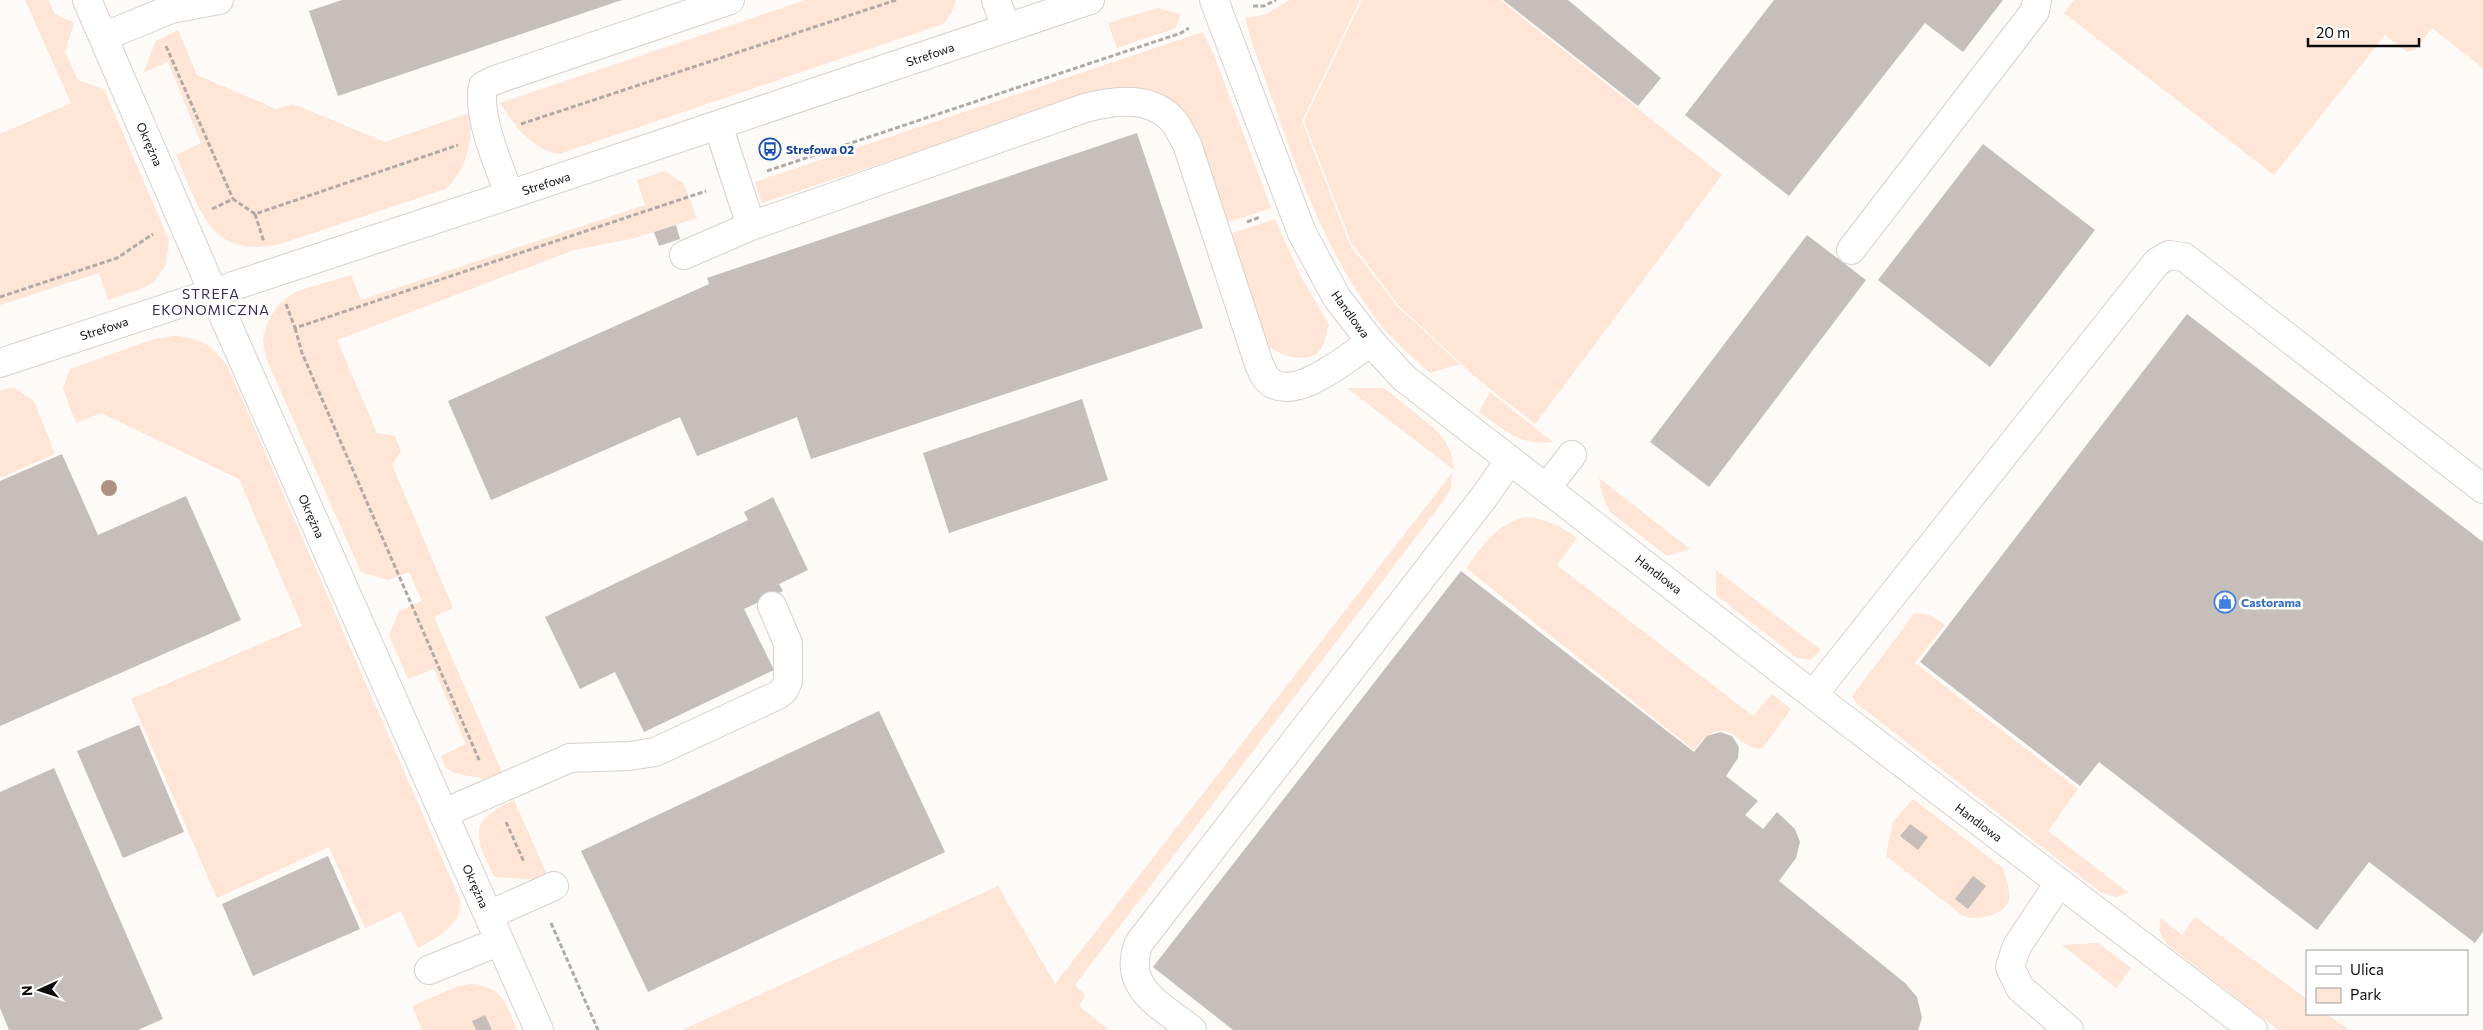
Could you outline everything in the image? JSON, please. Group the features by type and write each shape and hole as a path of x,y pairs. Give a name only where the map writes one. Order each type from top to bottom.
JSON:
{"street":[{"name":"Okrężna","path":"87,0 212,292 539,1030"},
{"path":"103,37 171,9 218,0"},
{"path":"509,195 489,134 480,99 483,86 495,80 730,0"},
{"path":"996,0 1006,28"},
{"name":"Strefowa","path":"0,363 1090,0"},
{"name":"Handlowa","path":"1214,0 1302,233 1337,298 1371,342 1404,378 1813,695 2253,1030"},
{"path":"1851,250 2034,11 2037,0"},
{"path":"684,256 751,226 1085,108 1112,101 1137,102 1159,110 1174,122 1187,144 1259,364 1266,378 1278,386 1293,387 1307,384 1371,342"},
{"path":"718,125 751,226"},
{"path":"1813,695 2157,262 2169,255 2184,257 2483,490"},
{"path":"1547,487 1572,455"},
{"path":"1192,1030 1139,987 1134,968 1135,954 1140,943 1472,513 1510,460"},
{"path":"444,813 570,758 630,756 655,752 778,695 784,690 788,681 788,643 772,606"},
{"path":"2059,883 2017,946 2010,967 2020,988 2069,1030"},
{"path":"489,915 546,889"},
{"path":"429,970 500,941"}],"path":[{"path":"153,17 233,200 254,214 489,134 896,0"},
{"path":"0,297 117,258 155,233 233,200"},
{"path":"1216,233 1292,207"},
{"path":"295,328 302,352 492,791 546,889 598,1030"}],"green space":[{"path":"25,0 48,0 55,14 74,23 65,52 78,80 104,89 169,240 166,264 155,281 141,289 108,300 99,273 0,305 0,134 71,103"},
{"path":"806,0 956,0 952,12 943,24 559,154 549,152 532,142 511,120 500,103"},
{"path":"1290,0 1360,0 1302,121 1350,245 1397,306 1460,364 1430,373 1395,341 1382,327 1355,288 1319,221 1304,186 1252,43 1245,18 1264,15"},
{"path":"1362,0 1500,0 1722,175 1535,424 1481,382 1398,305 1351,242 1304,121"},
{"path":"2074,0 2483,0 2483,68 2432,28 2415,50 2407,52 2385,35 2274,175 2064,13"},
{"path":"1158,8 1181,14 1176,28 1117,48 1108,23"},
{"path":"178,30 197,75 276,109 293,104 385,142 469,113 469,144 463,165 445,189 283,243 258,247 239,245 223,238 201,212 176,155 201,143 168,62 143,73 156,41"},
{"path":"1203,32 1214,55 1271,208 1226,223 1199,142 1094,93 762,203 755,182"},
{"path":"665,171 684,184 697,218 635,238 574,250 337,340 377,433 395,436 401,451 392,465 453,608 434,617 502,772 485,779 454,773 446,768 441,756 466,744 434,669 408,679 389,635 399,611 422,601 409,572 388,580 361,572 266,358 263,339 268,321 279,304 295,292 351,275 361,300 645,205 637,180"},
{"path":"1275,219 1301,277 1329,324 1322,347 1317,353 1304,358 1288,356 1268,346 1229,234"},
{"path":"174,336 191,338 205,344 217,353 228,367 461,902 457,918 452,924 433,940 418,948 401,911 365,928 329,847 217,898 131,699 302,626 239,479 101,413 76,423 63,389 70,369 154,339"},
{"path":"13,387 34,401 55,454 0,478 0,391"},
{"path":"1347,388 1384,388 1436,430 1445,441 1451,453 1454,470"},
{"path":"1490,392 1553,442 1542,443 1522,439 1479,412"},
{"path":"1452,473 1451,488 1445,499 1075,985 1085,995 1079,1006 1109,1030 682,1030 998,886 1055,984"},
{"path":"1599,478 1690,549 1667,556 1610,512 1602,494"},
{"path":"1526,517 1540,519 1553,524 1577,538 1557,565 1753,716 1772,694 1791,709 1763,748 1754,748 1746,745 1725,731 1716,732 1706,737 1694,750 1466,568 1485,543 1498,530"},
{"path":"1716,570 1821,650 1810,660 1797,658 1716,595"},
{"path":"1915,613 1930,615 1945,625 1915,663 2078,789 2048,831 2129,893 2115,897 2100,892 1856,703 1852,696"},
{"path":"1913,799 2003,868 2009,889 2009,900 2002,910 1989,916 1975,918 1963,916 1886,856 1893,822"},
{"path":"514,800 548,877 541,880 494,877 482,850 479,831 482,823 488,815"},
{"path":"2195,917 2306,998 2306,1015 2328,1015 2349,1030 2278,1030 2169,946 2160,933 2161,918 2182,935"},
{"path":"2098,943 2131,968 2116,988 2062,945"},
{"path":"471,984 490,989 502,998 517,1030 422,1030 412,1006 458,986"}],"building":[{"path":"342,0 622,0 338,96 309,11"},
{"path":"1503,0 1568,0 1661,78 1638,106"},
{"path":"1774,0 2003,0 1963,52 1925,23 1789,196 1685,115"},
{"path":"1137,133 1203,328 811,459 797,417 697,456 680,417 491,500 448,401 709,284 707,278"},
{"path":"1983,144 2095,230 1990,367 1878,280"},
{"path":"676,225 680,239 659,246 654,232"},
{"path":"1807,235 1866,280 1709,487 1650,442"},
{"name":"Castorama","path":"2187,314 2483,542 2483,932 2475,943 2369,862 2317,930 2099,762 2080,786 1920,662"},
{"path":"1082,399 1108,480 949,533 923,453"},
{"path":"62,454 98,535 186,496 241,620 0,726 0,481"},
{"path":"773,497 808,570 779,584 783,591 744,609 774,670 644,732 615,672 580,689 545,617 748,520 744,512"},
{"path":"1461,571 1694,752 1707,736 1720,732 1732,736 1739,747 1738,758 1726,776 1758,801 1745,815 1763,829 1777,812 1795,829 1800,842 1796,858 1779,881 1905,983 1917,997 1922,1018 1918,1030 1233,1030 1153,967"},
{"path":"879,711 945,852 648,992 581,851"},
{"path":"139,725 184,832 123,858 77,751"},
{"path":"54,768 163,1019 138,1030 9,1030 0,1008 0,792"},
{"path":"1910,824 1928,837 1918,850 1900,836"},
{"path":"328,856 360,929 253,976 222,904"},
{"path":"1973,876 1986,886 1968,909 1955,899"},
{"path":"485,1015 492,1030 476,1030 472,1021"}],"place":[{"name":"Strefowa 02","path":"770,149"},
{"name":"Castorama","path":"2225,602"}],"district":[{"name":"STREFA EKONOMICZNA","path":"211,302"}]}
